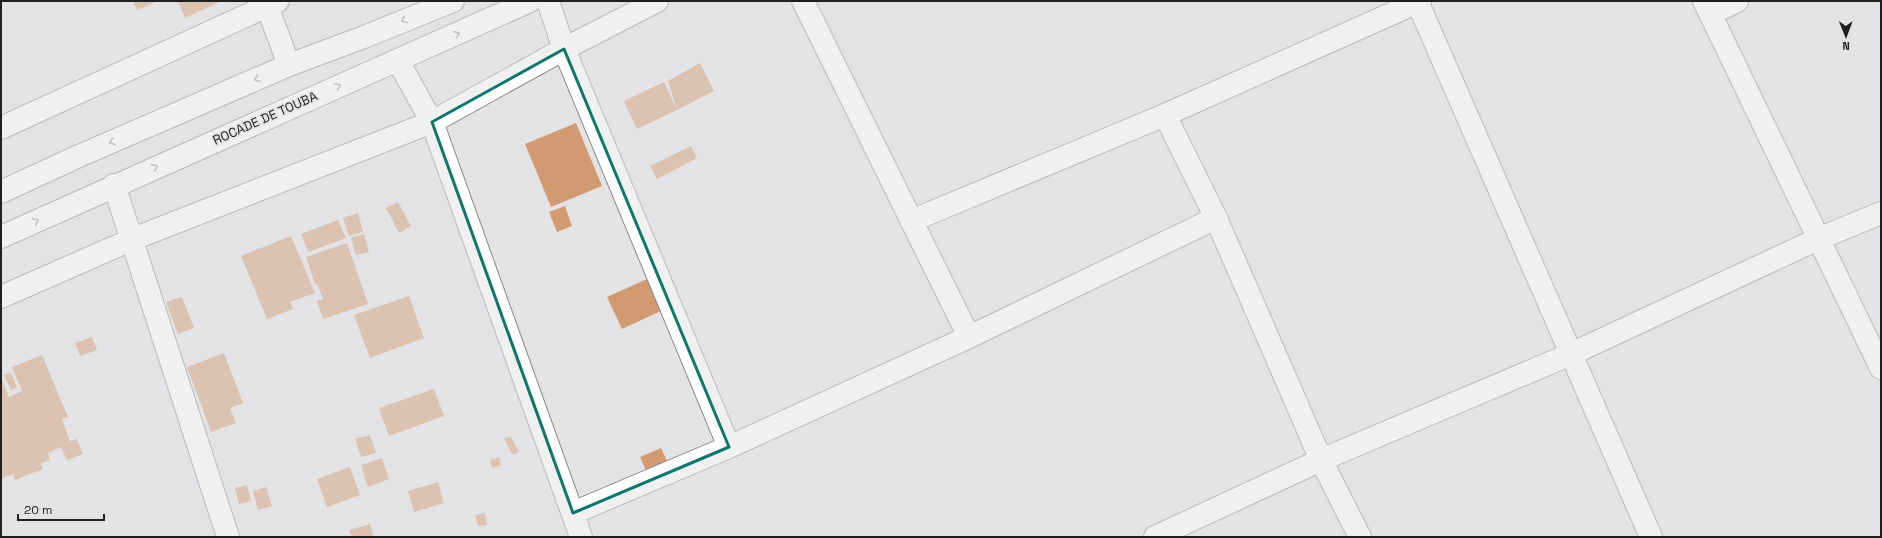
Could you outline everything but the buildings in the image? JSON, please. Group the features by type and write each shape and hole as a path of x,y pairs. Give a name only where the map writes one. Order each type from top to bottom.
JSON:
{"street":[{"path":"1,192 79,156 289,65 364,37 423,6 453,1"},
{"name":"ROCADE DE TOUBA","path":"1,237 114,185 398,61 530,1"},
{"path":"548,1 564,49 729,447"},
{"path":"1,297 133,239 432,122 564,49 657,1"},
{"path":"803,1 910,221 969,337"},
{"path":"910,221 1165,115 1419,1 1651,537"},
{"path":"1737,1 1708,7 1881,368"},
{"path":"1,128 271,3 289,65"},
{"path":"398,61 432,122 581,537"},
{"path":"1165,115 1216,218 1321,460 1360,537"},
{"path":"114,185 133,239 228,537"},
{"path":"1155,537 1321,460 1571,354 1818,239 1881,214"},
{"path":"573,513 729,447 969,337 1216,218"}],"highlighted area":[{"path":"564,49 729,447 573,513 432,122"}]}
